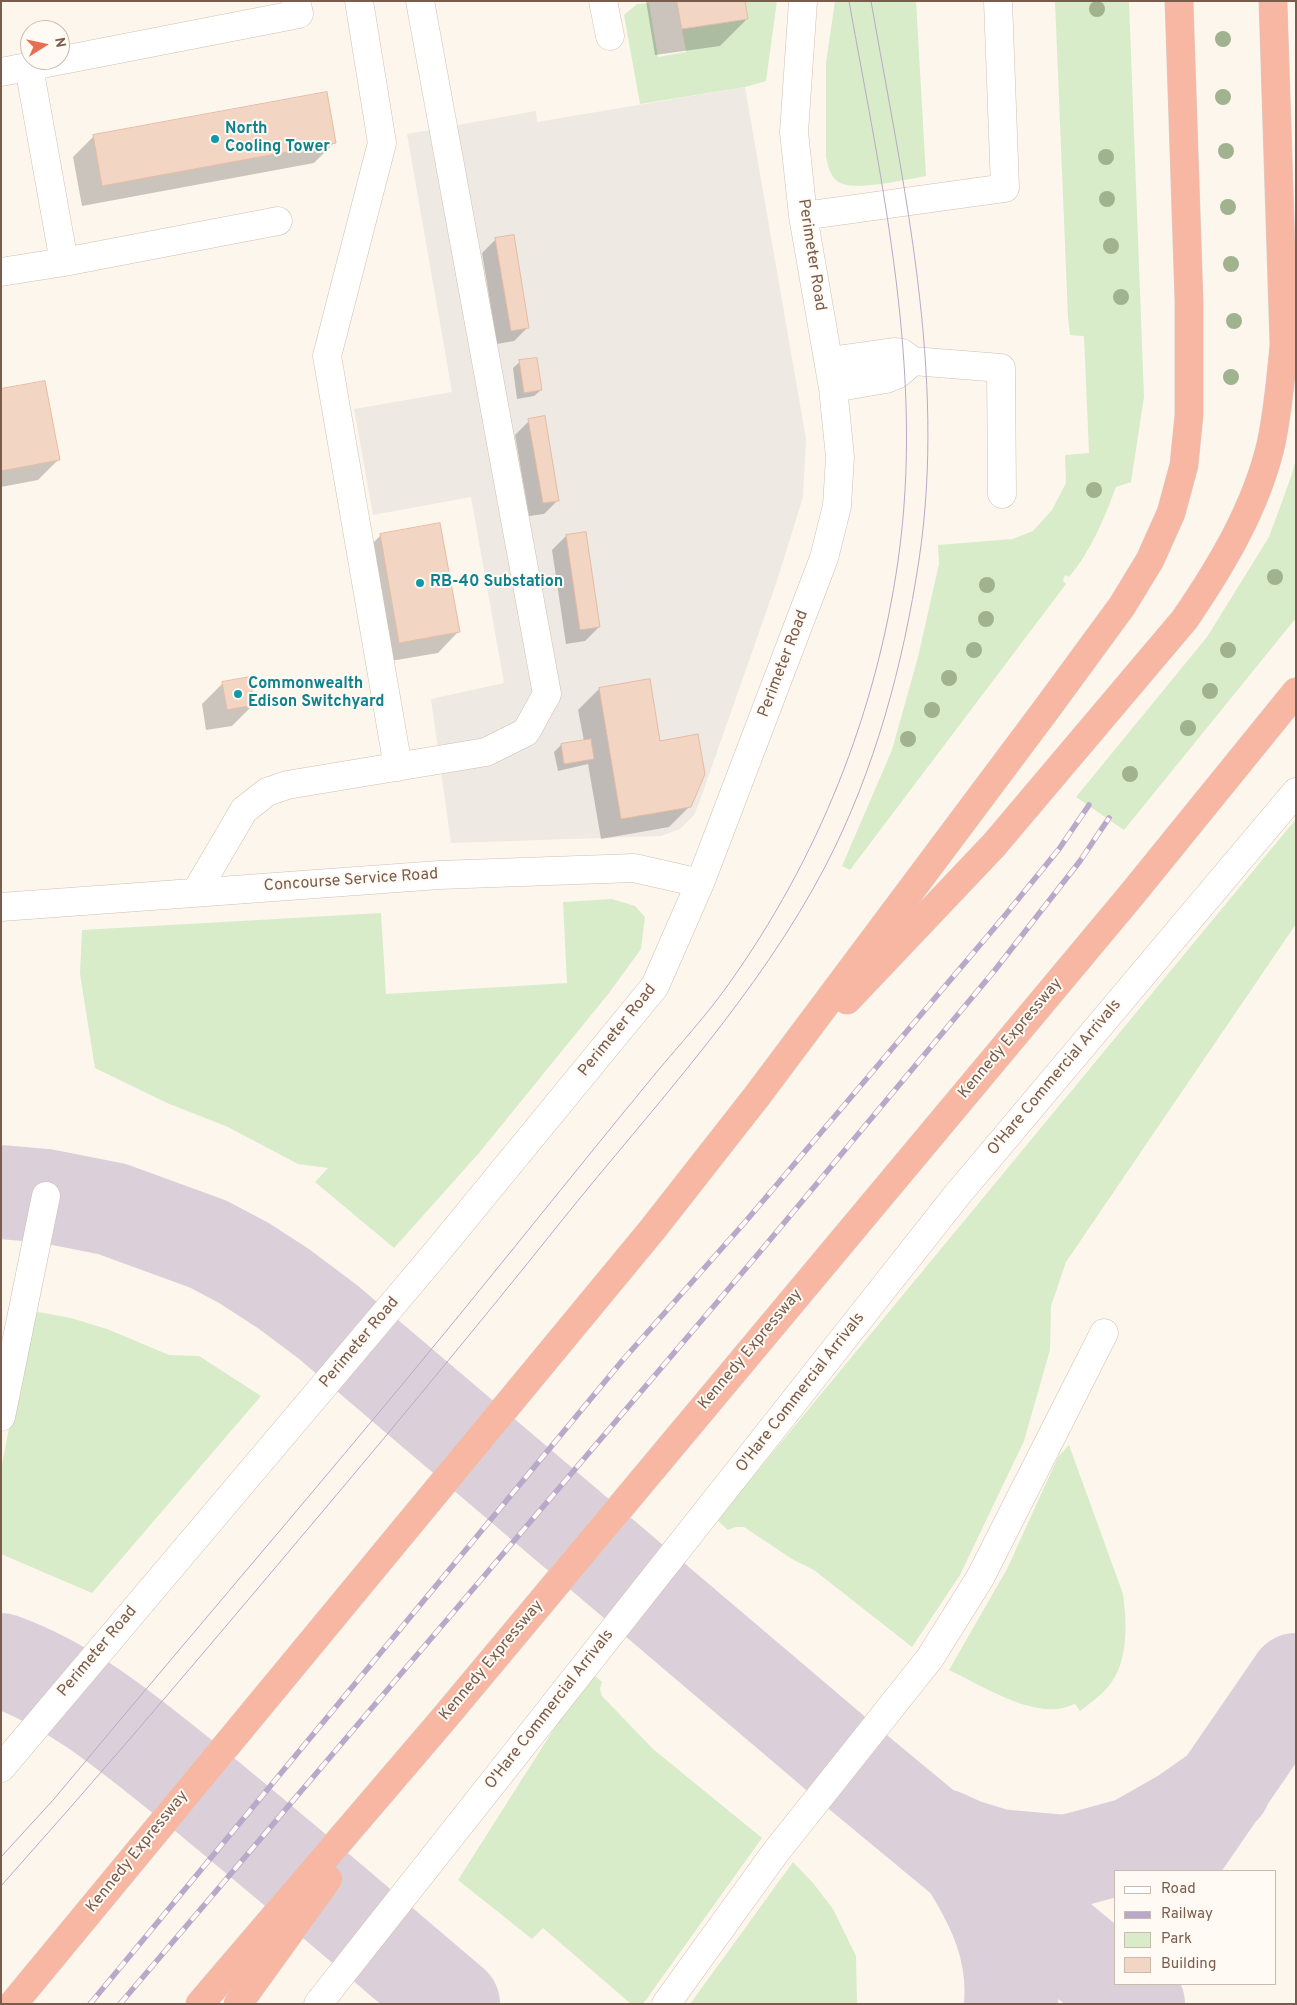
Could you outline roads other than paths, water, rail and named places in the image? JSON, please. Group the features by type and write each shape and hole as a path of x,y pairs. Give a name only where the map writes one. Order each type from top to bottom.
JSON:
{"highway":[{"path":"757,1096 1122,606 1150,560 1171,513 1184,465 1190,415 1189,301 1179,1"},
{"path":"757,1096 994,845 1185,619 1210,582 1233,542 1254,495 1271,445 1280,394 1284,345 1273,1"},
{"name":"Kennedy Expressway","path":"200,2004 446,1716 1126,901 1296,692"},
{"name":"Kennedy Expressway","path":"13,2004 652,1230 757,1096"},
{"path":"238,2004 446,1716"}],"lane":[{"path":"70,59 299,14 296,1"},
{"path":"358,1 382,143 327,356 398,767"},
{"path":"196,892 244,810 267,792 287,785 486,752 526,732 546,694 420,1"},
{"path":"603,1 610,36"},
{"name":"Perimeter Road","path":"1,1768 429,1260 655,986 700,883 824,558 837,506 840,457 833,388 803,216 794,132 803,1"},
{"path":"803,216 1005,188 998,1"},
{"path":"1,72 20,69"},
{"path":"30,70 64,262"},
{"path":"1,272 64,262 278,221"},
{"path":"829,361 902,352 913,361 1001,368 1002,494"},
{"path":"833,388 898,374 913,361"},
{"name":"O'Hare Commercial Arrivals","path":"318,2004 957,1195 1296,792"},
{"name":"Concourse Service Road","path":"1,907 439,874 634,868 700,883"},
{"path":"1,1417 46,1196"},
{"path":"666,2004 775,1853 930,1658 980,1578 1104,1333"}],"tram line":[{"path":"1,1857 54,1799 345,1453 711,1008 760,937 816,836 858,729 875,674 888,618 898,561 905,491 906,420 903,350 896,280 886,210 849,1"},
{"path":"1,1886 139,1728 348,1482 704,1048 769,959 799,913 826,865 843,829 873,754 905,639 919,560 926,490 928,420 925,349 918,279 908,209 871,1"}],"railway":[{"path":"90,2004 622,1361 746,1221 1002,919 1059,849 1089,805"},
{"path":"120,2004 759,1253 995,970 1080,861 1109,818"}],"place":[{"name":"North Cooling Tower","path":"215,139"},
{"name":"RB-40 Substation","path":"420,583"},
{"name":"Commonwealth Edison Switchyard","path":"238,694"}]}
